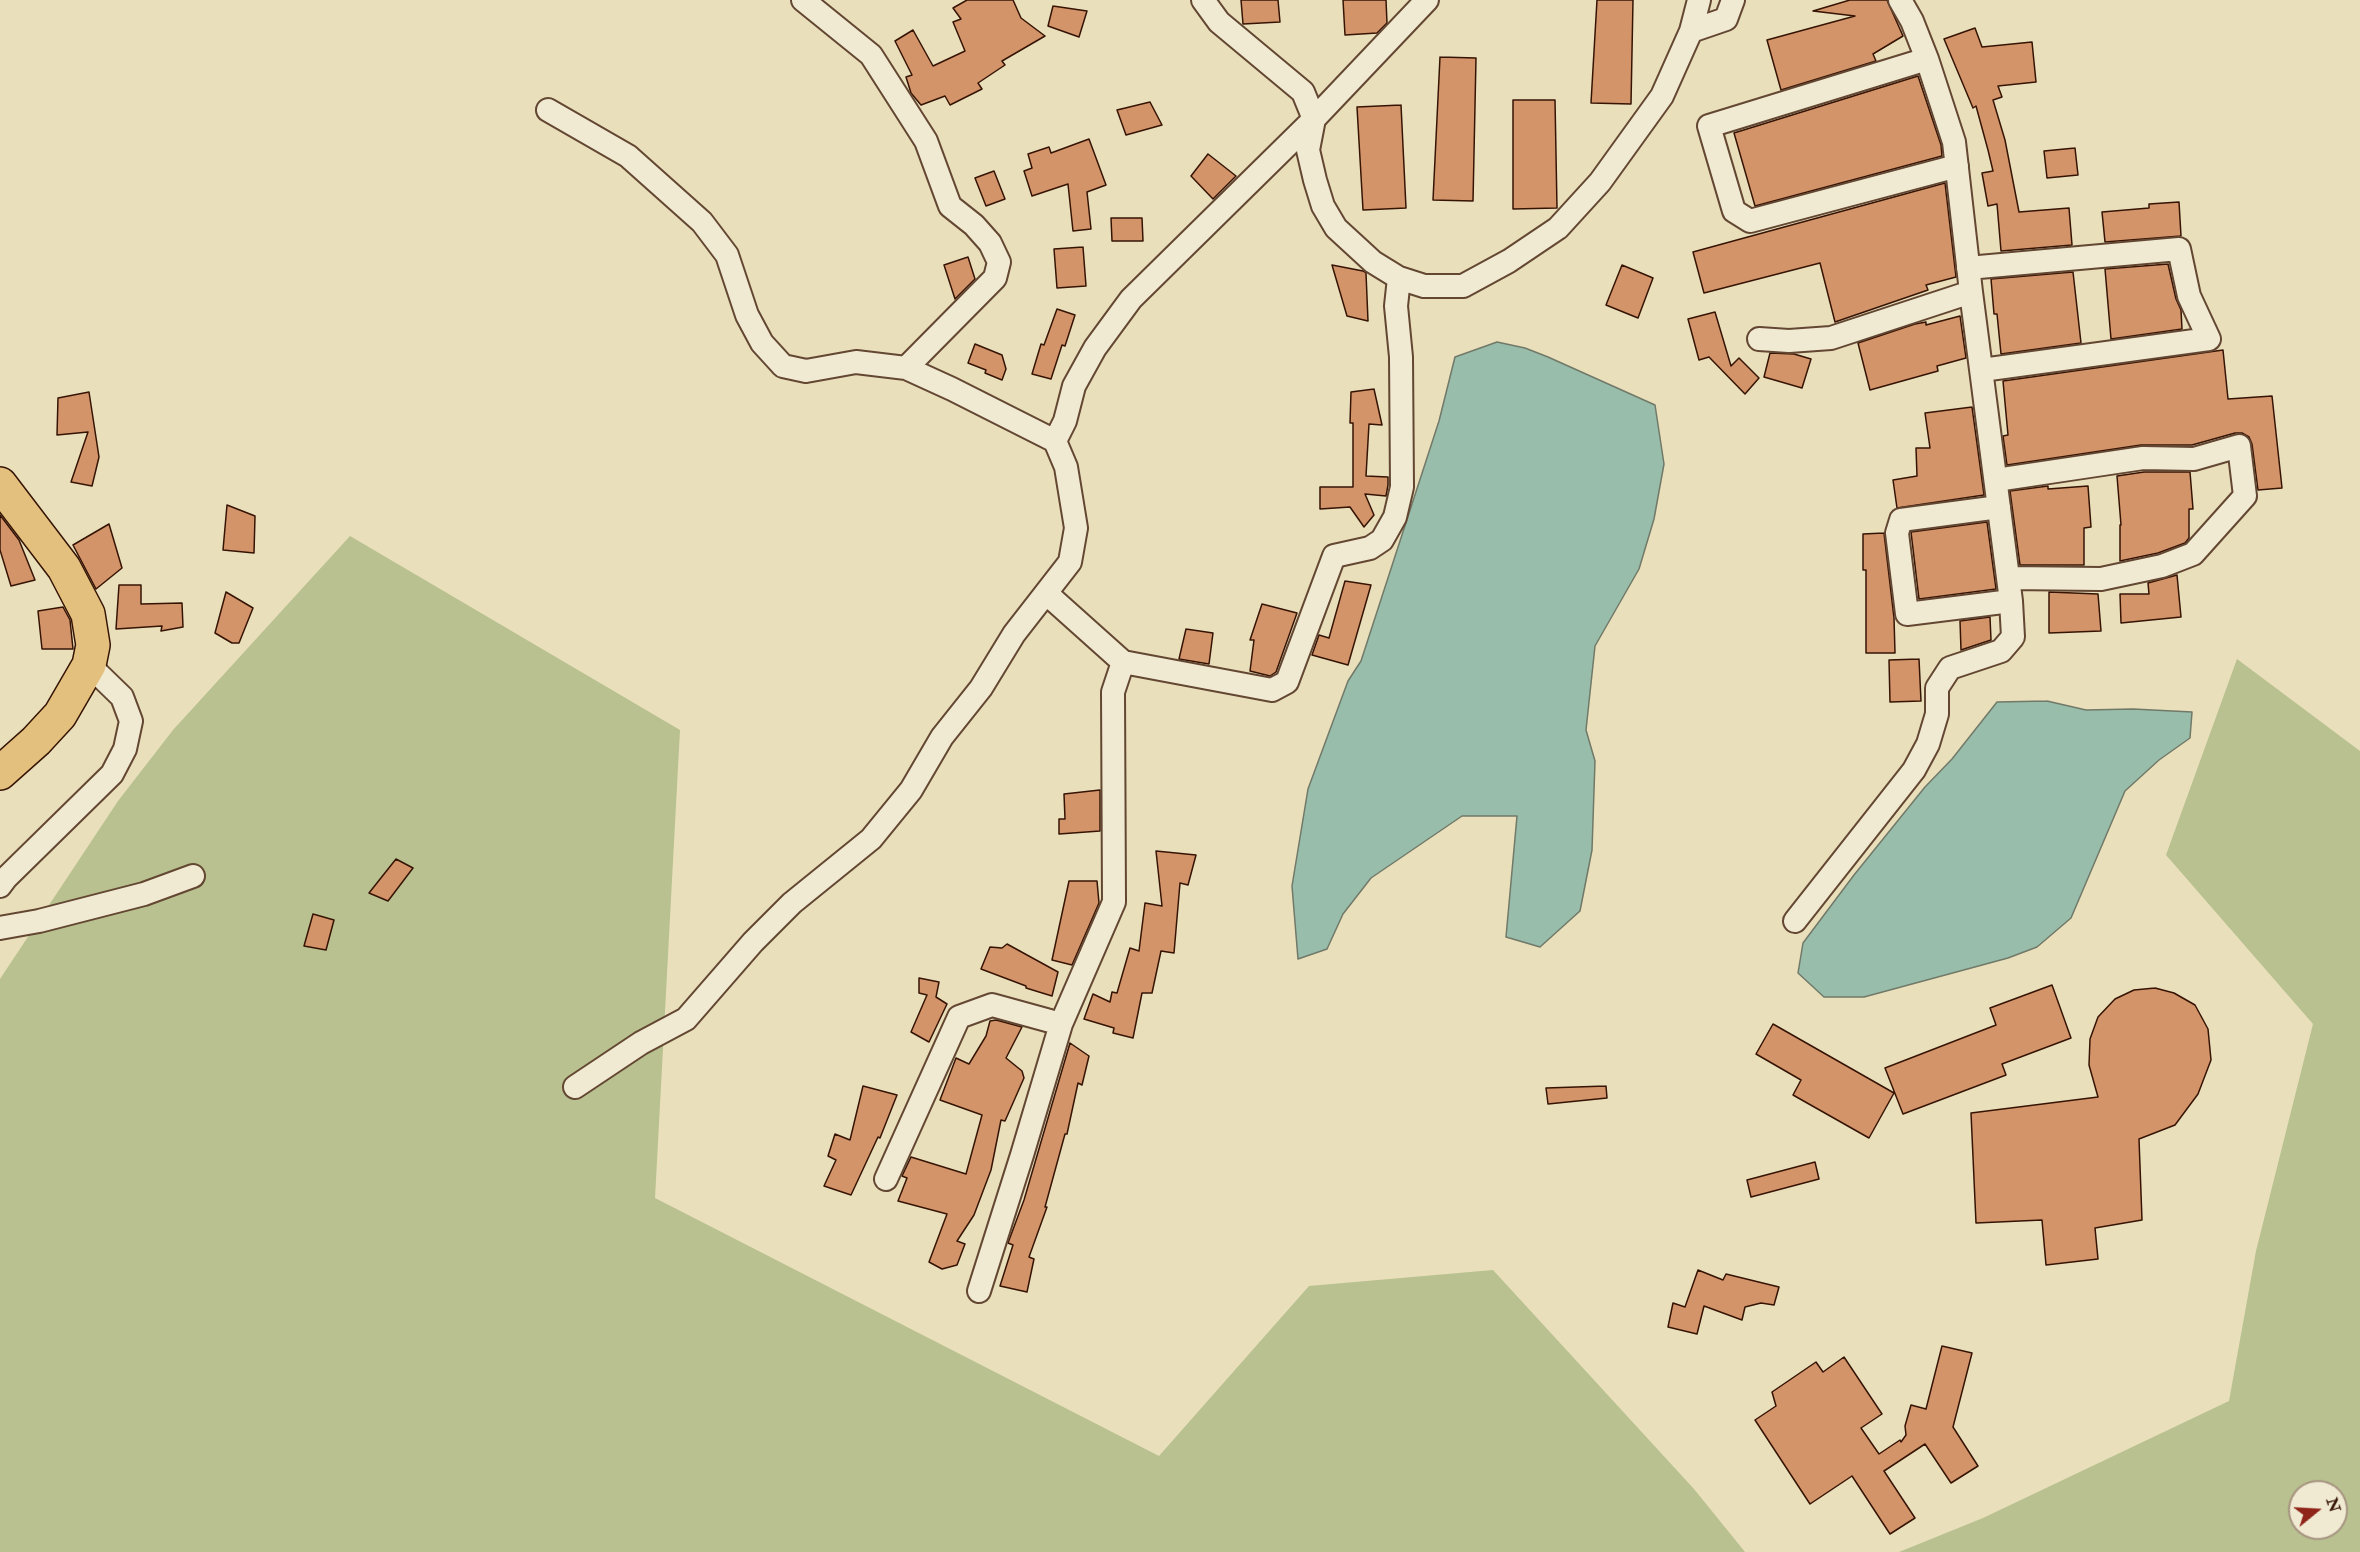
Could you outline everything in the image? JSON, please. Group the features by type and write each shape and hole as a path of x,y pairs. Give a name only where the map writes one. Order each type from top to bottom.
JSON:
{"main road":[{"path":"0,484 58,559 80,595 88,614 93,645 89,665 60,715 36,741 0,773"}],"street":[{"path":"803,0 871,55 926,141 950,206 990,243 999,262 995,278 906,368"},
{"path":"1203,0 1219,22 1303,92 1314,119 1308,150 1323,206 1336,228 1373,262 1399,278 1424,286 1463,286 1509,261 1558,228 1600,182 1662,96 1691,31 1699,0"},
{"path":"1055,441 1065,421 1074,386 1095,348 1131,299 1314,119 1427,0"},
{"path":"1691,31 1726,19 1733,0"},
{"path":"1795,921 1914,770 1928,744 1937,714 1937,688 1950,668 2001,651 2013,637 2000,507 1953,142 1927,59 1912,21 1900,0"},
{"path":"1927,59 1709,126 1734,211 1750,221 1957,166"},
{"path":"548,110 628,156 702,222 727,255 747,315 762,343 783,366 806,370 856,362 906,368 1055,441 1066,466 1076,528 1070,562 1014,634 981,688 942,737 911,790 871,839 792,903 753,942 686,1019 641,1043 575,1087"},
{"path":"1968,268 2179,249 2189,296 2209,339 1982,370"},
{"path":"1047,594 1124,662 1272,690 1287,682 1334,556 1370,548 1382,540 1395,517 1402,487 1401,357 1395,306 1399,278"},
{"path":"1759,339 1789,341 1831,338 1971,292"},
{"path":"1996,480 2143,458 2194,459 2239,446 2241,456 2245,496 2193,554 2162,566 2101,579 2008,578"},
{"path":"2000,507 1901,520 1897,533 1907,614 2011,601"},
{"path":"979,1291 1061,1024 1114,902 1113,692 1124,662"},
{"path":"0,886 112,774 125,748 131,721 122,698 89,665"},
{"path":"0,928 39,921 144,894 193,876"},
{"path":"886,1179 959,1017 992,1005 1061,1024"}],"shaded area":[{"path":"1497,342 1525,348 1548,357 1655,405 1664,464 1654,519 1639,569 1595,646 1586,730 1595,761 1592,850 1580,911 1540,947 1506,937 1517,816 1462,816 1371,878 1343,914 1327,949 1298,959 1292,886 1308,789 1348,681 1361,661 1439,421 1455,357"},
{"path":"350,536 680,730 655,1198 1159,1456 1309,1286 1493,1270 1694,1489 1745,1552 0,1552 0,979 118,801 173,730"},
{"path":"2237,659 2360,751 2360,1552 1899,1552 1983,1518 2229,1401 2256,1251 2313,1024 2166,855"},
{"path":"2047,701 2086,710 2133,709 2192,712 2190,738 2159,760 2125,791 2071,918 2037,947 2008,958 1864,997 1824,997 1798,973 1803,943 1854,875 1997,702"}],"building":[{"path":"967,0 1013,0 1021,18 1045,36 1002,61 1005,65 978,83 982,89 950,105 945,96 921,105 911,93 906,77 912,75 895,41 913,30 933,66 965,51 953,22 961,19 953,8"},
{"path":"1241,0 1278,0 1280,22 1243,24"},
{"path":"1343,0 1386,0 1387,23 1377,33 1345,35"},
{"path":"1597,0 1633,0 1631,104 1591,103"},
{"path":"1850,0 1887,0 1903,36 1873,54 1876,61 1781,90 1767,40 1855,16 1813,11"},
{"path":"1053,6 1087,11 1079,37 1048,26"},
{"path":"1975,28 1982,47 2032,42 2036,82 1998,86 2002,97 1993,100 2005,140 2019,212 2069,208 2072,245 2001,251 1997,204 1988,206 1982,173 1993,171 1988,150 1976,106 1973,108 1944,39"},
{"path":"1440,57 1476,58 1473,201 1433,200"},
{"path":"1918,76 1941,145 1942,156 1755,206 1734,133"},
{"path":"1513,100 1555,100 1557,208 1513,209"},
{"path":"1150,102 1162,125 1126,135 1117,110"},
{"path":"1401,105 1406,208 1363,210 1357,107"},
{"path":"1089,139 1106,185 1087,192 1091,229 1073,231 1068,184 1032,196 1024,171 1032,168 1028,154 1049,147 1051,153"},
{"path":"2075,148 2078,175 2047,178 2044,151"},
{"path":"1208,154 1236,176 1213,199 1191,176"},
{"path":"994,171 1005,199 986,206 975,178"},
{"path":"1945,183 1956,277 1926,285 1928,290 1835,322 1820,263 1704,293 1693,252"},
{"path":"2179,202 2181,236 2105,242 2102,212 2149,208 2149,204"},
{"path":"1111,218 1142,218 1143,241 1112,241"},
{"path":"1083,247 1086,286 1057,288 1054,249"},
{"path":"968,257 975,279 955,299 944,265"},
{"path":"2168,264 2176,299 2181,310 2182,329 2111,339 2105,269"},
{"path":"1332,265 1366,273 1368,321 1347,316"},
{"path":"1622,265 1653,278 1638,318 1606,305"},
{"path":"2073,272 2081,343 2001,354 1991,279"},
{"path":"1057,309 1075,315 1051,379 1032,374 1041,344 1044,345"},
{"path":"1715,312 1731,366 1739,358 1759,378 1745,394 1709,357 1699,360 1688,319"},
{"path":"1960,316 1966,358 1937,366 1938,371 1870,390 1858,343 1915,324 1926,322 1926,325"},
{"path":"975,344 1002,355 1006,369 1002,380 968,363"},
{"path":"2223,350 2228,399 2272,396 2282,488 2258,490 2252,444 2249,437 2242,433 2192,445 2141,445 2007,465 2003,436 2008,435 2003,381"},
{"path":"1770,353 1794,354 1811,359 1802,388 1764,377"},
{"path":"1374,389 1382,425 1369,424 1366,476 1388,477 1388,485 1386,496 1365,494 1374,515 1364,527 1350,507 1320,509 1320,487 1353,487 1351,392"},
{"path":"89,392 99,457 92,486 71,482 88,432 57,435 58,398"},
{"path":"1972,407 1984,495 1897,508 1893,480 1917,476 1916,448 1930,448 1925,413"},
{"path":"2144,472 2190,472 2193,509 2189,509 2189,538 2185,543 2158,553 2120,561 2121,525 2117,476"},
{"path":"2048,486 2048,489 2088,486 2091,527 2084,528 2084,565 2020,565 2010,491"},
{"path":"227,505 255,516 254,553 223,550"},
{"path":"0,515 19,540 35,580 11,586 0,550"},
{"path":"1987,522 1996,589 1919,599 1911,532"},
{"path":"109,524 122,568 96,589 73,545"},
{"path":"1884,533 1894,618 1895,653 1866,653 1866,570 1863,570 1863,534"},
{"path":"2177,575 2181,617 2121,623 2120,594 2149,594 2148,583"},
{"path":"1345,581 1371,585 1348,665 1312,655 1319,635 1329,638"},
{"path":"119,585 141,585 141,604 182,603 183,627 161,631 162,626 116,629"},
{"path":"226,592 253,608 239,643 232,643 215,633"},
{"path":"2049,592 2098,594 2101,631 2049,633"},
{"path":"1262,604 1297,613 1276,672 1270,676 1250,671 1254,640 1250,640"},
{"path":"63,607 70,620 73,649 42,649 38,611"},
{"path":"1990,617 1991,640 1961,650 1960,621"},
{"path":"1186,629 1213,633 1209,664 1179,659"},
{"path":"1919,659 1921,701 1890,702 1889,660"},
{"path":"1100,790 1100,831 1059,834 1059,819 1065,819 1064,794"},
{"path":"1156,851 1196,855 1188,885 1180,883 1174,953 1161,951 1152,993 1142,993 1133,1038 1113,1033 1114,1028 1084,1019 1093,994 1110,1002 1112,992 1117,993 1130,948 1139,951 1145,903 1162,906"},
{"path":"396,859 413,868 388,901 369,893"},
{"path":"1069,881 1097,881 1099,903 1072,965 1052,960"},
{"path":"313,914 334,920 326,950 304,946"},
{"path":"1007,944 1058,972 1052,996 981,969 990,947 1002,948"},
{"path":"919,978 939,982 936,997 947,1004 929,1042 911,1032 927,995 919,993"},
{"path":"2052,985 2071,1038 2002,1064 2006,1075 1903,1114 1885,1068 1996,1025 1990,1008"},
{"path":"2155,988 2174,993 2195,1005 2208,1029 2211,1060 2198,1094 2175,1125 2139,1139 2142,1220 2095,1228 2098,1259 2046,1265 2042,1220 1976,1223 1971,1113 2098,1097 2089,1065 2090,1039 2098,1017 2115,999 2134,990"},
{"path":"996,1020 1022,1027 1006,1058 1022,1071 1024,1078 1005,1121 1001,1120 991,1170 974,1215 957,1241 965,1244 957,1265 942,1269 929,1262 947,1214 898,1201 907,1178 902,1176 911,1157 966,1174 982,1115 940,1100 956,1058 969,1064 986,1036 990,1021"},
{"path":"1773,1024 1894,1093 1869,1138 1793,1095 1801,1080 1756,1054"},
{"path":"1070,1043 1089,1056 1082,1085 1078,1083 1067,1134 1065,1134 1045,1207 1047,1207 1029,1257 1034,1259 1027,1292 1000,1286 1013,1245 1008,1243 1024,1200"},
{"path":"863,1086 897,1095 880,1138 878,1137 851,1195 824,1186 836,1160 828,1156 835,1134 850,1140"},
{"path":"1606,1086 1607,1098 1548,1104 1546,1088"},
{"path":"1815,1162 1819,1179 1751,1197 1747,1180"},
{"path":"1698,1270 1723,1280 1726,1274 1779,1287 1774,1305 1761,1303 1745,1307 1742,1320 1704,1306 1697,1334 1668,1327 1673,1303 1685,1307"},
{"path":"1942,1346 1972,1353 1953,1427 1978,1466 1951,1483 1925,1444 1884,1471 1915,1518 1890,1534 1852,1476 1810,1504 1755,1420 1776,1406 1772,1392 1816,1362 1823,1372 1844,1357 1882,1414 1861,1428 1879,1454 1900,1440 1901,1442 1906,1435 1905,1426 1911,1405 1926,1409"}]}
